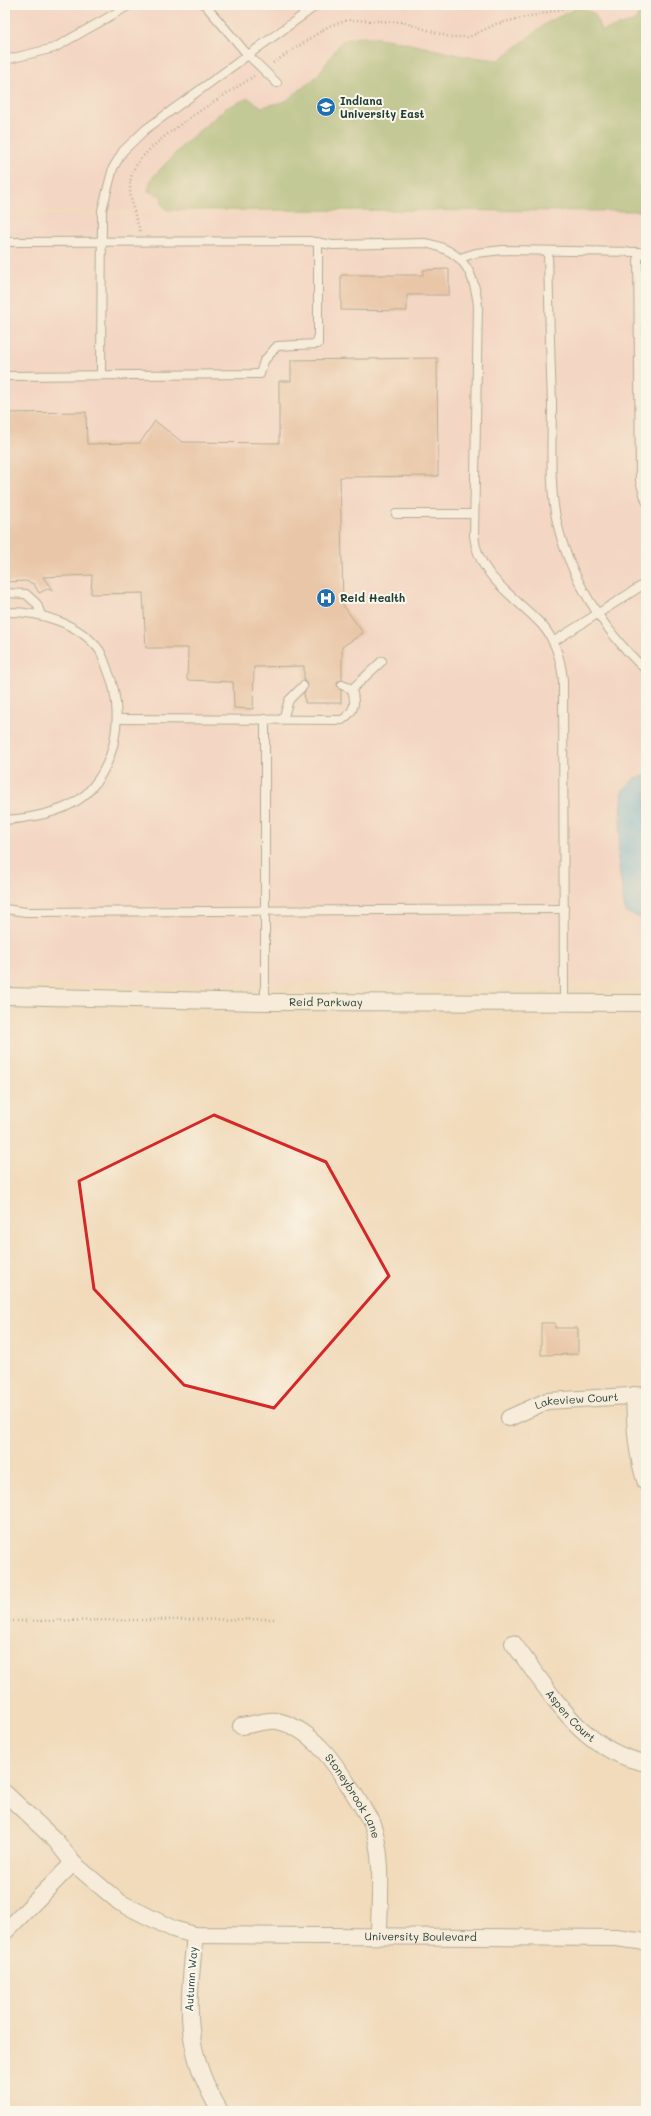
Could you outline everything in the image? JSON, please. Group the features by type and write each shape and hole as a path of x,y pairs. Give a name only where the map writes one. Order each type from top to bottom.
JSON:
{"street":[{"name":"Reid Parkway","path":"5,996 265,1002 564,1004 646,1003"},
{"name":"Lakeview Court","path":"509,1418 547,1401 640,1395"},
{"path":"640,1395 636,1442 640,1464 646,1484"},
{"name":"Aspen Court","path":"513,1643 580,1729 595,1742 613,1754 646,1764"},
{"name":"Stoneybrook Lane","path":"241,1726 276,1721 296,1728 311,1738 322,1748 372,1821 376,1832 379,1859 379,1936"},
{"path":"5,1793 56,1842 73,1862 5,1932"},
{"name":"Autumn Way","path":"73,1862 119,1902 173,1929 195,1935 189,2008 191,2039 200,2074 220,2111"},
{"name":"University Boulevard","path":"195,1935 616,1938 646,1942"}],"lane":[{"path":"5,60 54,48 130,5"},
{"path":"205,5 248,55 277,83"},
{"path":"101,375 102,210 107,186 113,168 123,151 146,129 317,5"},
{"path":"5,242 309,241 333,245 425,243 440,246 460,258 471,273 476,287 478,306 474,514 475,551 482,565 493,578 542,625 554,642 561,660 563,680 564,1004"},
{"path":"5,376 260,374 264,361 277,346 318,344 318,242"},
{"path":"460,258 476,253 503,250 642,253 640,481 646,501"},
{"path":"548,251 553,498 563,541 579,582 597,614 629,655 646,670"},
{"path":"396,514 474,514"},
{"path":"554,642 646,582"},
{"path":"5,593 26,594 37,604 42,615"},
{"path":"5,612 42,615 79,631 100,651 112,679 116,697 117,719 115,740 107,765 87,793 61,809 31,818 5,820"},
{"path":"352,689 382,662"},
{"path":"342,685 352,689"},
{"path":"283,719 289,700 303,686"},
{"path":"117,719 342,720 351,713 355,702 352,689"},
{"path":"265,719 265,1002"},
{"path":"5,909 26,912 564,909"}],"path":[{"path":"142,242 134,210 131,189 131,175 138,161 158,140 330,26 349,20 402,22 450,37 469,37 496,24 566,8 572,5"},
{"path":"5,1621 277,1619"}],"highlighted area":[{"path":"214,1115 326,1162 389,1276 274,1408 184,1385 94,1289 79,1181"}],"shaded area":[{"name":"Reid Health","path":"5,5 646,5 646,982 5,984 5,215 640,211 5,211"}],"green space":[{"path":"644,5 646,5 646,211 167,210 162,204 161,196 148,191 151,179 187,141 226,108 248,98 262,107 286,101 317,76 342,41 363,36 393,40 463,56 499,60 548,22 579,7 595,14 601,31 635,21"}],"water":[{"path":"646,776 646,920 625,912 618,858 623,790 635,778"}],"building":[{"path":"449,269 449,295 407,295 407,311 341,310 341,275 423,275 423,270"},
{"path":"437,358 438,476 340,477 343,605 363,633 342,647 342,680 338,681 337,685 341,691 341,703 305,703 304,692 308,685 304,681 304,666 254,667 253,709 234,708 233,682 187,680 188,648 146,648 143,593 91,594 92,575 43,577 53,591 47,589 39,593 34,584 26,581 5,582 5,413 86,412 87,444 140,443 155,421 182,442 279,443 279,381 291,381 291,360"},
{"path":"541,1323 555,1323 555,1328 578,1328 578,1354 541,1355"}],"place":[{"name":"Indiana University East","path":"326,107"},
{"name":"Reid Health","path":"326,598"}]}
